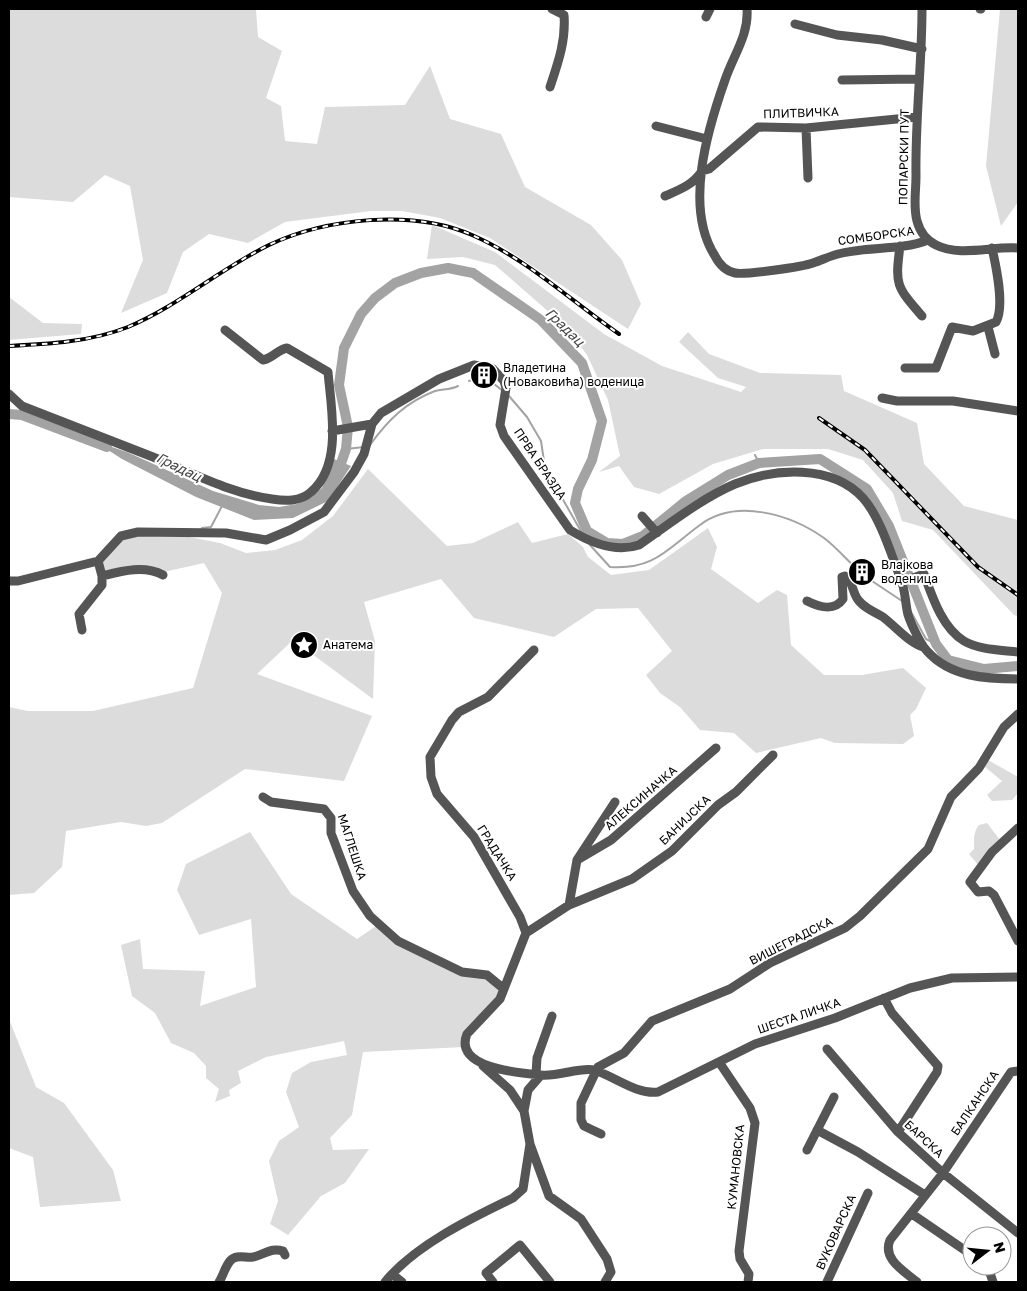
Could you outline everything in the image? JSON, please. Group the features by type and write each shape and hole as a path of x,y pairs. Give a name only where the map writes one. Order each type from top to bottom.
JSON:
{"street":[{"path":"550,87 561,55 565,29 564,15 552,9"},
{"name":"СОМБОРСКА","path":"747,9 743,39 726,78 706,139 702,171 701,202 704,234 718,261 729,271 742,274 812,264 838,254 900,246 928,240"},
{"name":"ПОПАРСКИ ПУТ","path":"922,9 922,49 916,117 916,212 920,228 928,240"},
{"path":"795,24 837,35 882,40 922,49"},
{"path":"842,80 918,80"},
{"name":"ПЛИТВИЧКА","path":"665,196 686,187 696,180 702,171 709,170 758,127 806,128 916,117"},
{"path":"656,126 706,139"},
{"path":"806,128 808,178"},
{"path":"928,240 952,250 1018,248"},
{"path":"900,246 897,282 903,294 922,316"},
{"path":"905,368 936,368 952,327 973,331 988,327 996,322 1000,311 999,277 992,248"},
{"path":"988,327 995,354"},
{"path":"9,394 22,406 212,482 272,499 297,500 309,494 318,486 330,458 334,431 328,372 287,348 279,350 272,358 263,360 225,330"},
{"name":"ПРВА БРАЗДА","path":"372,424 392,406 440,379 474,365 492,369 499,374 506,388 500,425 504,436 570,530 594,542 625,549 639,545 733,485 758,476 804,472 830,477 850,486 864,499 874,516 904,581 907,605 915,628 923,647 930,655 962,674 982,678 1018,679"},
{"path":"882,398 897,401 953,401 1018,411"},
{"path":"9,581 18,581 98,561 121,536 138,532 226,533 266,540 324,512 354,472 364,454 372,424 334,431"},
{"path":"646,519 657,533"},
{"path":"82,630 80,614 102,585 98,561"},
{"path":"102,576 124,571 147,569 163,575"},
{"path":"904,581 924,574 937,607 951,630 964,641 984,648 1018,652"},
{"path":"807,601 825,608 838,605 843,599 842,578 845,576 850,580 854,595 859,602 923,647"},
{"path":"906,636 915,628"},
{"name":"ГРАДАЧКА","path":"526,933 520,917 474,837 437,794 431,777 430,757 452,720 460,712 488,697 534,650"},
{"name":"ВИШЕГРАДСКА","path":"596,1072 600,1065 624,1053 655,1019 730,989 770,963 853,922 928,849 951,797 979,768 1004,727 1018,714"},
{"name":"АЛЕКСИНАЧКА","path":"578,860 611,840 716,748"},
{"name":"БАНИЈСКА","path":"526,933 569,905 632,879 672,851 718,805 736,792 773,755"},
{"name":"МАГЛЕШКА","path":"262,797 271,802 324,808 331,818 331,833 353,891 370,916 398,941 462,972 487,975 504,989"},
{"path":"569,905 578,860 615,802"},
{"path":"1018,828 992,852 970,882 978,892 989,891 994,895 1018,941"},
{"path":"524,1111 510,1090 468,1052 464,1043 467,1034 500,999 526,933"},
{"name":"ШЕСТА ЛИЧКА","path":"596,1072 653,1093 755,1044 834,1018 910,988 952,978 1018,977"},
{"path":"884,998 892,1013 938,1066 898,1132"},
{"path":"552,1016 537,1058 538,1075 528,1090 524,1111 530,1144 549,1196 581,1219 607,1260 611,1272 604,1282"},
{"name":"БАРСКА","path":"828,1049 898,1132 943,1174 1018,1233"},
{"name":"КУМАНОВСКА","path":"719,1062 750,1108 754,1123 739,1251 740,1259 749,1274 748,1282"},
{"path":"483,1065 502,1070 538,1075 585,1070 596,1072 583,1096 580,1112 584,1126 601,1134"},
{"name":"БАЛКАНСКА","path":"917,1282 892,1261 887,1250 890,1240 943,1174 1015,1072"},
{"path":"807,1150 834,1097"},
{"path":"817,1130 858,1152 925,1195"},
{"path":"385,1282 392,1274 433,1242 513,1198 524,1189 530,1144"},
{"name":"ВУКОВАРСКА","path":"828,1282 868,1193"},
{"path":"912,1214 962,1248"},
{"path":"493,1282 486,1274 520,1245 550,1282"},
{"path":"219,1282 231,1260 238,1256 254,1256 265,1251 278,1249 283,1251 285,1255"},
{"path":"392,1274 402,1282"}],"shaded area":[{"path":"9,9 256,9 258,37 282,51 266,98 281,106 285,141 317,144 325,107 405,105 430,66 450,119 501,134 525,187 591,225 622,260 641,304 628,329 490,238 440,218 402,211 371,211 285,222 248,243 209,234 183,252 167,293 121,313 143,260 130,186 105,175 73,202 9,197"},
{"path":"1000,9 1018,9 1018,202 1001,226 986,166"},
{"path":"432,225 495,252 604,334 662,366 741,392 746,387 718,378 679,342 688,332 709,354 760,373 841,375 844,391 917,423 924,464 964,506 1018,520 1018,616 1014,615 933,530 902,521 893,493 863,460 828,449 763,449 713,464 659,494 634,487 619,466 599,472 620,456 608,400 587,355 566,327 495,265 463,257 427,259"},
{"path":"9,297 43,323 82,324 81,334 9,340"},
{"path":"94,441 127,452 213,491 259,505 279,507 297,504 310,498 322,488 334,459 351,466 328,501 293,518 254,520 196,497 122,459"},
{"path":"368,469 447,546 473,543 518,522 532,543 568,534 583,547 588,557 611,575 649,570 708,528 717,547 711,569 758,603 777,590 787,595 791,645 824,675 862,675 903,668 926,688 916,709 910,715 914,736 903,744 835,743 821,738 756,753 734,733 700,730 680,707 660,693 646,675 672,651 638,608 596,609 554,637 474,618 441,579 364,602 375,641 373,699 293,640 257,674 372,716 344,781 245,769 162,823 146,826 121,822 66,831 62,867 34,893 9,895 9,707 28,711 93,711 193,688 222,593 204,563 159,573 147,569 102,576 98,561 117,535 164,532 220,543 246,553 275,550 302,540 333,516"},
{"path":"988,760 1018,777 1018,793 1012,800 992,801 987,795 1002,781 985,767"},
{"path":"987,823 1000,840 979,866 969,854 974,849 974,836 977,828 979,825"},
{"path":"250,832 291,894 357,939 379,924 438,962 487,975 504,989 467,1034 464,1047 363,1052 352,1115 330,1138 333,1150 369,1149 345,1183 321,1196 288,1235 270,1224 278,1201 269,1161 279,1141 299,1127 286,1092 292,1073 311,1062 347,1055 344,1041 266,1057 238,1071 241,1083 229,1090 230,1096 215,1102 219,1089 206,1078 206,1066 194,1053 171,1043 155,1013 132,996 121,945 140,939 143,969 205,971 200,1006 256,987 251,919 199,935 177,890 186,864"},
{"path":"9,1019 36,1087 64,1103 113,1170 121,1201 40,1207 33,1157 9,1148"}],"waterway":[{"name":"Градац","path":"337,475 346,449 348,427 339,385 344,348 361,314 375,298 395,283 421,273 448,268 473,273 541,320 582,363 602,421 592,460 578,489 575,503 587,531 607,543 623,544 643,536 686,501 728,475 759,463 820,459 867,489 889,526 936,644 948,660 984,669 1018,666"},
{"path":"469,381 484,376 503,391"},
{"path":"370,445 391,420 406,406 435,391 458,386"},
{"path":"509,396 527,417 541,441 545,468 582,533"},
{"name":"Градац","path":"9,414 22,415 107,447"},
{"path":"346,449 364,447"},
{"path":"755,455 759,463"},
{"path":"202,528 211,527 222,506"},
{"path":"590,545 610,567 638,565 669,550 700,525 714,517 730,512 763,512 779,516 810,529 824,538 857,569"},
{"path":"869,579 902,601"},
{"path":"910,610 926,639 936,644"}],"railway":[{"path":"9,346 69,341 114,332 164,309 233,265 269,245 316,228 370,220 423,222 449,227 472,235 530,268 619,334"},
{"path":"819,418 865,450 978,567 1018,595"}],"place":[{"name":"Владетина (Новаковића) воденица","path":"484,375"},
{"name":"Влајкова воденица","path":"862,572"},
{"name":"Анатема","path":"304,645"}]}
